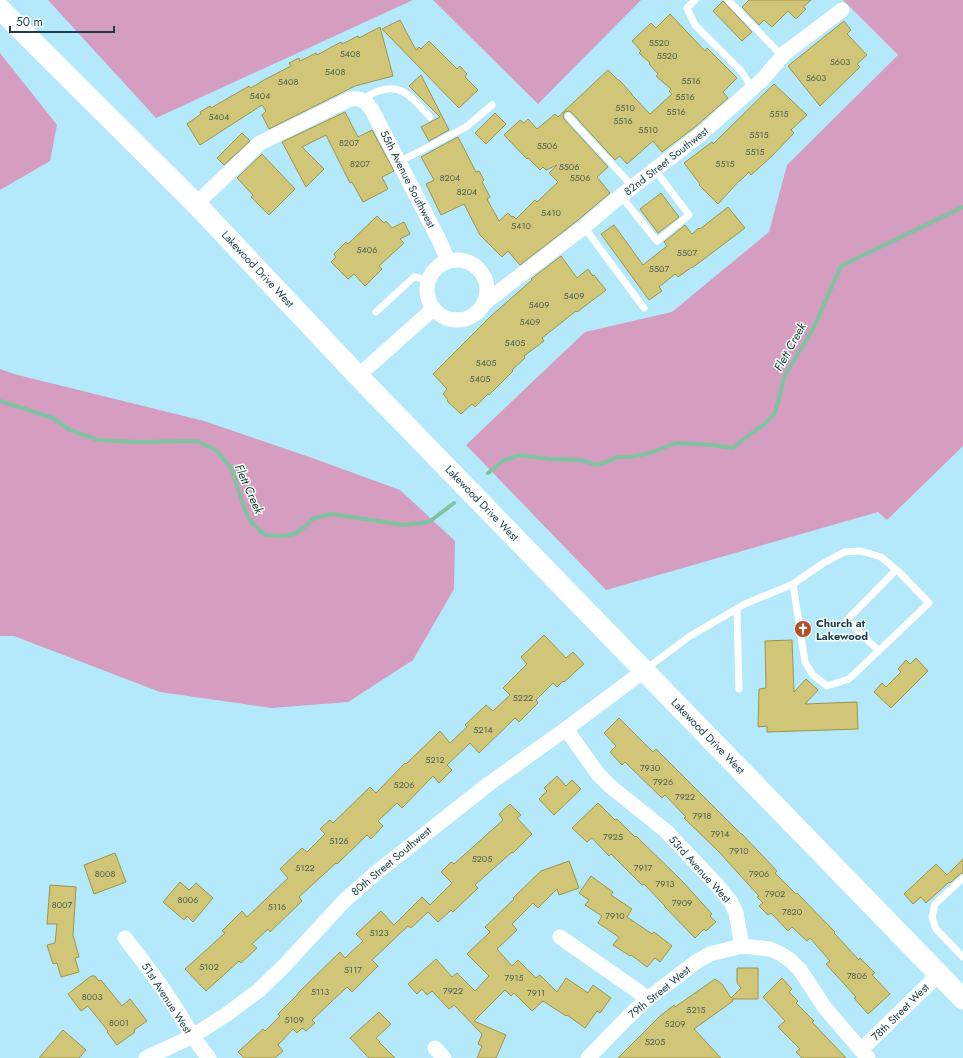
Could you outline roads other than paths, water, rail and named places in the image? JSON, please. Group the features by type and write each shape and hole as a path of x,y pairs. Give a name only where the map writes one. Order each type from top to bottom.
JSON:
{"main road":[{"name":"Lakewood Drive West","path":"0,8 196,204 358,376 963,999"}],"street":[{"name":"82nd Street Southwest","path":"483,304 702,134 763,79 785,53 842,10"},
{"path":"196,204 260,143 350,99 362,100"},
{"name":"55th Avenue Southwest","path":"362,100 366,102 372,110 400,162 448,261"},
{"path":"458,260 468,262 477,267 483,275 486,284 486,295 483,304 477,312 460,320 450,319 441,315 433,309 429,300 427,290 429,280 433,272 440,265 448,261 458,260"},
{"path":"358,376 433,309"},
{"name":"80th Street Southwest","path":"146,1058 193,1036 227,1014 258,991 285,965 344,901 377,872 490,783 645,670"},
{"name":"53rd Avenue West","path":"566,729 601,777 666,831 731,902 736,913 742,946"},
{"path":"560,937 639,992 646,1000"},
{"name":"51st Avenue West","path":"125,938 145,963 209,1058"},
{"path":"742,946 770,949 790,960 800,970 825,1008 865,1054"},
{"name":"79th Street West","path":"588,1058 615,1029 646,1000 696,962 710,954 742,946"},
{"name":"78th Street West","path":"865,1054 939,974"}],"lane":[{"path":"695,0 687,8 695,24 742,72 752,89"},
{"path":"728,0 782,57"},
{"path":"362,100 376,92 387,89 399,89 408,94 430,117"},
{"path":"400,162 466,127 492,105"},
{"path":"568,116 633,187"},
{"path":"621,196 657,242 689,215 655,170"},
{"path":"584,227 644,308"},
{"path":"376,312 414,277 429,280"},
{"path":"645,670 690,636 745,604 793,584 822,564 844,552 860,551 881,557 929,603 849,679 827,686 813,675 805,662 793,584"},
{"path":"879,651 848,620 896,570"},
{"path":"737,609 739,689"},
{"path":"963,878 935,904 932,917 936,929 963,957"}],"waterway":[{"name":"Flett Creek","path":"488,473 503,461 520,455 548,459 581,460 597,465 617,457 630,457 650,453 676,443 733,448 765,424 775,413 784,377 813,329 841,266 963,207"},
{"name":"Flett Creek","path":"0,401 53,418 70,430 98,440 136,442 197,441 216,450 232,469 248,517 265,535 281,536 294,534 306,526 312,519 331,514 404,525 429,522 454,503"}],"place":[{"name":"Church at Lakewood","path":"803,629"}]}
